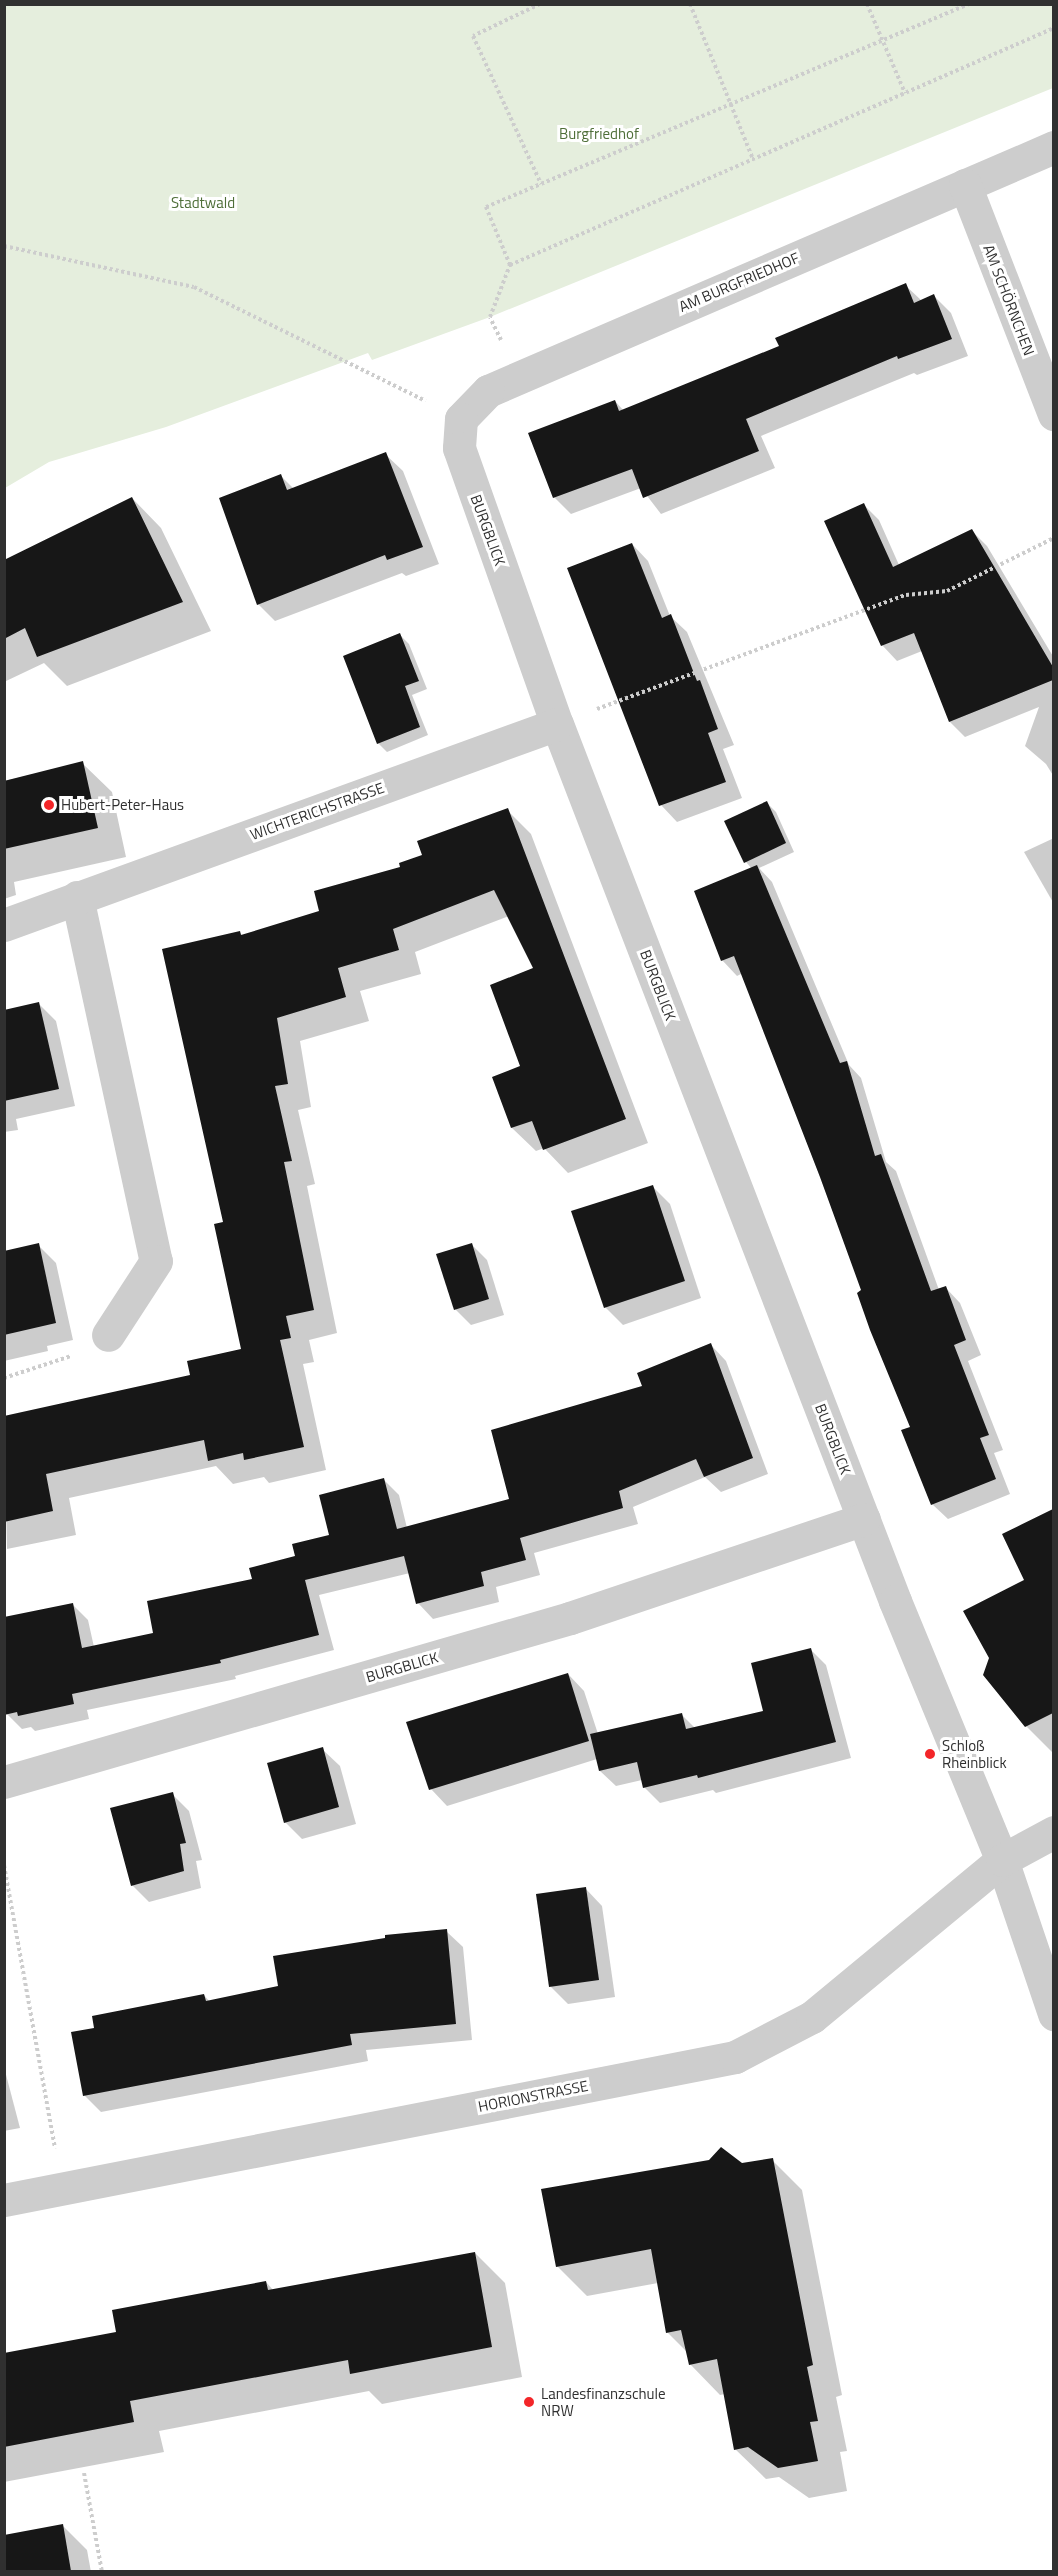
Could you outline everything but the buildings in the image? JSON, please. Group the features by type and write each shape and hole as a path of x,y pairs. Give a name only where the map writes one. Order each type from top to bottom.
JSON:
{"street":[{"name":"AM BURGFRIEDHOF","path":"460,434 488,391 1053,147"},
{"name":"AM SCHÖRNCHEN","path":"965,185 1053,414"},
{"name":"BURGBLICK","path":"460,434 557,724 864,1520 1002,1860 1043,1975 1053,2014"},
{"name":"WICHTERICHSTRASSE","path":"4,925 557,724"},
{"path":"77,897 156,1261 108,1335"},
{"name":"BURGBLICK","path":"4,1782 570,1618 864,1520"},
{"name":"HORIONSTRASSE","path":"4,2200 735,2057 812,2017 1002,1860 1053,1832"}],"path":[{"path":"540,4 473,36 541,184"},
{"path":"690,4 753,159"},
{"path":"867,4 905,93"},
{"path":"519,377 490,317 510,265 486,207 969,4"},
{"path":"510,265 1053,28"},
{"path":"4,246 194,287 460,434"},
{"path":"557,724 906,595 947,591 1053,538"},
{"path":"4,1378 72,1356"},
{"path":"4,1865 62,2187"},
{"path":"84,2473 102,2571"}],"green space":[{"name":"Stadtwald","path":"4,5 1053,5 1053,88 490,317 372,360 368,353 166,427 49,462 5,488"}],"place":[{"name":"Hubert-Peter-Haus","path":"49,805"},
{"name":"Schloß Rheinblick","path":"930,1754"},
{"name":"Landesfinanzschule NRW","path":"529,2402"}],"park label":[{"name":"Burgfriedhof","path":"599,134"}]}
